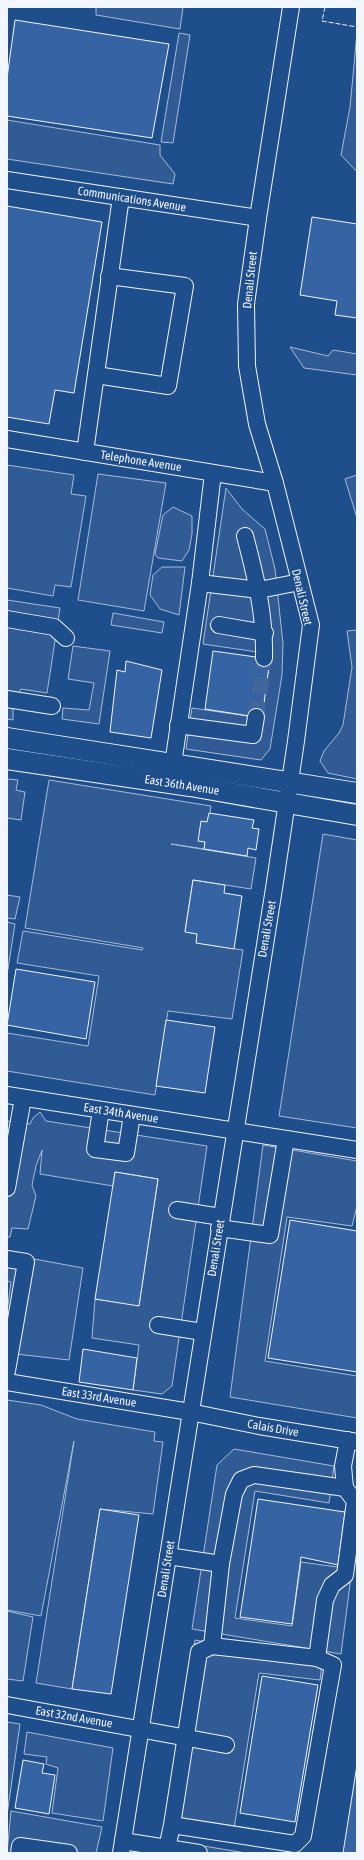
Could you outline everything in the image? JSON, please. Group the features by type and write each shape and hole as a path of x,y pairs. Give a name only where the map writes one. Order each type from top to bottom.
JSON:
{"main road":[{"name":"East 36th Avenue","path":"7,738 357,793"},
{"name":"East 36th Avenue","path":"7,759 357,814"}],"street":[{"name":"Denali Street","path":"122,1847 287,803 311,625 275,483 257,424 247,366 246,304 291,7"},
{"name":"Communications Avenue","path":"7,180 258,218"},
{"path":"85,452 120,197"},
{"path":"96,375 168,386 185,286 110,276"},
{"name":"Telephone Avenue","path":"7,439 275,483"},
{"path":"173,764 200,583 213,473"},
{"path":"245,536 259,590 264,633 264,658"},
{"path":"200,583 259,590 300,582"},
{"path":"7,619 54,627 66,638"},
{"path":"219,625 264,633"},
{"path":"7,699 52,706"},
{"path":"178,725 253,735 256,717"},
{"name":"East 34th Avenue","path":"7,1095 234,1132 357,1150"},
{"path":"7,1188 23,1098"},
{"path":"101,1110 95,1149 126,1153 132,1115"},
{"path":"177,1210 220,1223 270,1235 286,1139"},
{"path":"7,1259 26,1262 7,1371"},
{"path":"158,1325 203,1332"},
{"name":"East 33rd Avenue","path":"7,1382 190,1412"},
{"name":"Calais Drive","path":"190,1412 259,1426 353,1441"},
{"path":"318,1658 325,1600 332,1585 345,1575 355,1501 345,1488 343,1466 353,1441"},
{"path":"212,1646 221,1564 234,1494 241,1480 254,1475 345,1488"},
{"path":"168,1556 221,1564"},
{"path":"168,1851 172,1825 186,1736 199,1652 212,1646 318,1658 333,1665 303,1836 295,1844 285,1848 172,1825"},
{"name":"East 32nd Avenue","path":"7,1706 186,1736 226,1745"},
{"path":"19,1853 20,1846 69,1853"},
{"path":"122,1847 199,1853"}],"shaded area":[{"path":"96,7 183,7 180,29 96,15"},
{"path":"179,33 190,35 173,143 161,142"},
{"path":"357,33 357,172 341,155 350,107"},
{"path":"7,120 160,145 160,155 175,174 173,184 7,159"},
{"path":"290,347 328,356 333,350 357,354 357,375 304,368"},
{"path":"7,465 74,475 71,494 86,496 71,587 55,585 53,596 7,588"},
{"path":"98,474 166,483 144,611 78,600"},
{"path":"357,475 357,518 345,479"},
{"path":"226,488 242,509 265,529 275,569 283,644 282,675 270,749 261,760 186,749 192,708 261,718 271,654 203,644"},
{"path":"173,507 192,516 192,534 189,550 182,561 158,558 155,554 163,515"},
{"path":"162,567 185,567 179,615 160,609 150,595 153,575"},
{"path":"7,600 60,608 47,693 21,689 13,708 13,720 7,719"},
{"path":"113,613 164,622 162,633 111,625"},
{"path":"357,630 357,779 328,773 320,761 324,751 339,733 343,725 352,667 347,631"},
{"path":"73,646 110,651 99,724 62,719 63,708 89,710 94,683 68,679"},
{"path":"7,779 18,780 16,790 25,792 21,820 7,818"},
{"path":"49,780 211,806 204,849 171,844 256,858 251,889 193,880 185,931 197,934 198,943 243,950 232,1019 168,1011 155,1095 7,1071 7,1033 88,1046 99,976 17,963 23,931 142,950 143,948 25,928"},
{"path":"323,834 357,840 357,1128 279,1116"},
{"path":"7,895 20,897 15,919 7,918"},
{"path":"7,922 15,924 7,975"},
{"path":"40,1112 46,1121 207,1146 172,1386 162,1394 133,1390 139,1345 92,1338 95,1299 139,1305 158,1179 115,1172 113,1186 40,1174 42,1150 36,1166 32,1185 36,1196 28,1229 12,1228 10,1237 7,1237 7,1121 30,1124 33,1118"},
{"path":"263,1145 357,1161 357,1206 352,1226 287,1217 265,1361 357,1376 357,1418 230,1397"},
{"path":"7,1254 83,1268 69,1360 7,1353 7,1312 11,1282 7,1281"},
{"path":"7,1400 41,1405 77,1419 155,1432 154,1441 163,1442 153,1514 100,1509 72,1689 36,1683 74,1441 41,1616 7,1610"},
{"path":"234,1449 334,1466 329,1503 255,1491 235,1618 292,1626 301,1562 352,1569 341,1654 192,1629 217,1465"},
{"path":"7,1611 33,1617 23,1681 7,1679"},
{"path":"195,1640 322,1663 320,1680 259,1673 232,1841 167,1829"},
{"path":"7,1722 20,1724 7,1815"},
{"path":"27,1732 113,1748 103,1821 52,1813 58,1768 46,1764 47,1757 24,1754"},
{"path":"11,1811 102,1827 96,1853 7,1853"},
{"path":"155,1838 246,1853 153,1853"}],"building":[{"path":"15,20 169,44 152,138 7,116 7,78"},
{"path":"7,206 102,222 74,393 55,390 49,424 7,417"},
{"path":"312,217 357,224 357,318 335,315 337,301 300,295"},
{"path":"213,651 270,659 262,718 205,709"},
{"path":"126,661 162,670 151,738 110,732 117,670 125,672"},
{"path":"209,813 254,820 252,828 259,829 256,850 248,848 247,856 204,849 205,842 198,841 201,821 207,822"},
{"path":"193,880 225,885 224,893 242,896 234,949 196,943 197,934 185,932"},
{"path":"16,969 95,982 86,1039 7,1025"},
{"path":"166,1020 215,1027 205,1093 156,1086"},
{"path":"115,1172 158,1179 139,1306 95,1299"},
{"path":"290,1220 357,1231 357,1372 268,1358"},
{"path":"83,1349 137,1358 133,1390 79,1382"},
{"path":"258,1499 345,1512 338,1565 301,1557 292,1624 240,1617"},
{"path":"100,1509 139,1515 111,1694 72,1689"},
{"path":"262,1676 318,1685 295,1822 240,1813"},
{"path":"23,1760 44,1764 42,1773 55,1775 49,1814 15,1808"},
{"path":"357,1765 357,1853 343,1853"}],"tunnel":[{"path":"256,717 264,658"}],"fence":[{"path":"325,7 322,21 357,27"}]}
